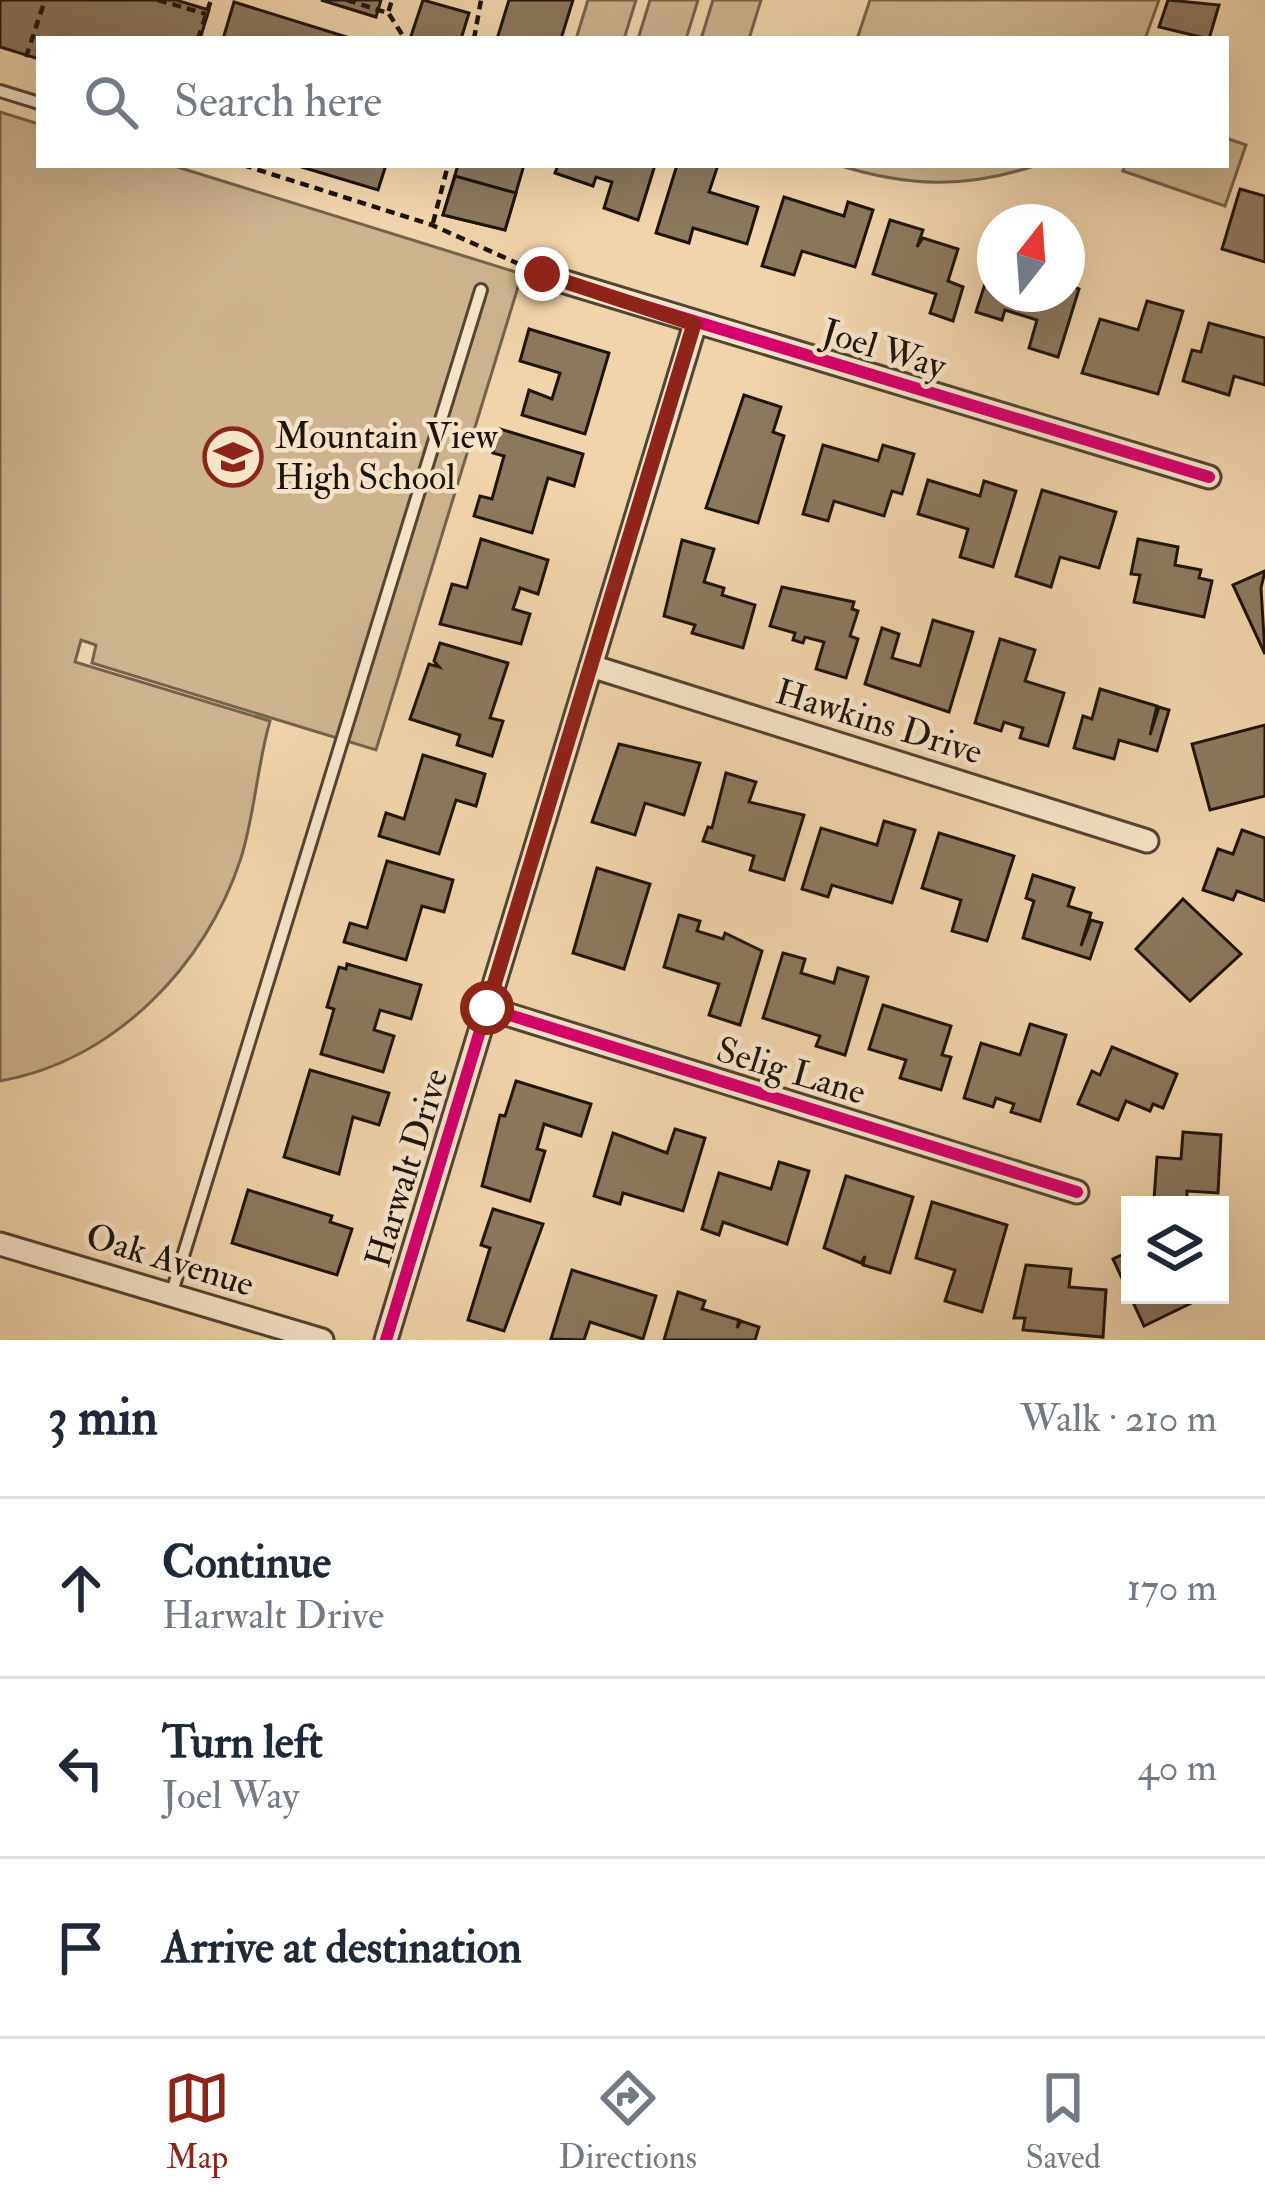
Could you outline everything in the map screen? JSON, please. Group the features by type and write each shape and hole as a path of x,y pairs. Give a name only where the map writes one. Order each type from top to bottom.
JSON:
{"street":[{"name":"Joel Way","path":"542,274 1209,477"},
{"name":"Harwalt Drive","path":"386,1340 694,324"},
{"name":"Hawkins Drive","path":"591,666 1148,841"},
{"name":"Selig Lane","path":"487,1008 1077,1192"},
{"name":"Oak Avenue","path":"0,1244 322,1340"}],"lane":[{"path":"0,91 36,102"},
{"path":"171,1295 482,290"}],"path":[{"path":"26,57 45,0"},
{"path":"158,0 206,14"},
{"path":"199,36 211,0"},
{"path":"347,0 388,13 403,36"},
{"path":"388,13 392,0"},
{"path":"475,36 481,0"},
{"path":"252,168 432,225 542,274"},
{"path":"432,225 447,168"}],"shaded area":[{"path":"588,0 636,0 625,36 577,36"},
{"path":"650,0 698,0 687,36 639,36"},
{"path":"713,0 761,0 750,36 702,36"},
{"path":"870,0 1159,0 1146,36 858,36"},
{"name":"Mountain View High School","path":"0,112 36,123 36,168 181,168 522,274 376,750 92,663 96,645 81,640 75,662 270,721 241,858 205,936 179,971 117,1030 81,1053 0,1081"},
{"path":"1229,139 1246,145 1225,206 1123,171 1229,168"},
{"path":"850,168 1027,168 961,181 889,178"}],"building":[{"path":"0,0 176,0 209,10 201,36 36,36 36,58 0,47"},
{"path":"321,0 381,0 376,17"},
{"path":"423,0 469,13 462,36 411,36"},
{"path":"509,0 573,0 562,36 498,36"},
{"path":"1168,0 1219,5 1210,36 1159,27"},
{"path":"234,2 343,36 224,36"},
{"path":"305,168 385,168 378,190"},
{"path":"457,168 523,168 505,230 443,215"},
{"path":"557,168 654,168 638,220 604,208 612,182 596,177 593,186 555,173"},
{"path":"676,168 717,168 709,192 758,207 747,244 693,228 689,243 656,233"},
{"path":"455,176 516,193 505,230 443,215"},
{"path":"1240,189 1265,196 1265,262 1222,249"},
{"path":"784,197 844,216 848,202 873,210 855,267 802,251 794,275 762,266"},
{"path":"890,220 923,230 917,247 923,238 958,249 948,281 963,287 953,321 930,313 936,294 873,274"},
{"path":"1147,301 1183,311 1158,394 1082,373 1100,319 1138,330"},
{"path":"977,309 1004,312 1002,320"},
{"path":"1011,312 1072,312 1058,357 1029,348 1037,320"},
{"path":"1209,323 1265,338 1265,385 1234,376 1229,395 1183,381 1192,350 1201,352"},
{"path":"529,329 609,353 585,434 522,415 529,390 552,399 560,373 520,361"},
{"path":"744,395 781,407 773,432 784,436 758,523 706,508"},
{"path":"500,429 583,454 574,486 548,478 532,533 474,516 480,496 492,499 504,456 493,453"},
{"path":"823,445 878,461 883,445 914,454 902,494 892,491 884,516 834,501 828,521 803,514"},
{"path":"928,480 980,496 984,481 1016,491 993,567 960,557 968,529 918,514"},
{"path":"1042,490 1116,512 1099,568 1060,557 1051,587 1016,576"},
{"path":"481,539 548,560 538,594 520,588 513,609 530,614 521,644 440,624 452,584 467,588"},
{"path":"1138,539 1178,547 1175,565 1201,570 1199,578 1212,581 1204,617 1134,602 1140,575 1131,574"},
{"path":"682,540 714,549 704,582 724,588 722,595 755,605 743,648 692,633 695,625 664,616"},
{"path":"1265,571 1261,588 1265,654 1233,585"},
{"path":"782,587 854,602 852,609 858,611 850,636 858,639 846,678 816,669 824,642 805,637 803,643 793,640 795,633 770,626"},
{"path":"933,620 973,632 949,712 865,684 882,628 899,634 892,658 920,666"},
{"path":"1000,639 1035,650 1025,681 1064,693 1048,746 1020,738 1023,728 1004,722 1001,731 975,723"},
{"path":"440,643 508,663 490,718 503,721 492,756 457,745 460,735 410,719 429,664 439,667 434,661"},
{"path":"1100,689 1157,706 1150,735 1159,707 1169,710 1157,751 1119,740 1114,759 1074,748 1083,716 1092,719"},
{"path":"1265,725 1265,796 1210,810 1192,744"},
{"path":"619,744 700,763 684,815 645,803 635,835 592,822"},
{"path":"423,755 485,774 476,806 456,800 439,854 379,836 386,813 404,819"},
{"path":"726,773 756,782 749,802 804,815 784,880 750,870 754,856 703,841 708,827 712,828"},
{"path":"884,821 915,830 892,903 832,885 828,897 802,889 821,828 877,845"},
{"path":"1242,830 1265,838 1265,901 1237,891 1233,900 1203,890 1218,849 1233,854"},
{"path":"939,833 1014,856 987,941 952,931 961,900 922,888"},
{"path":"387,861 453,880 444,912 422,906 406,960 344,942 350,923 367,928"},
{"path":"597,868 650,884 624,969 573,953"},
{"path":"1033,875 1074,888 1068,906 1091,913 1081,946 1091,920 1102,923 1090,959 1023,938 1034,901 1026,898"},
{"path":"1183,899 1241,954 1190,1001 1136,949"},
{"path":"679,915 700,921 697,931 723,939 725,933 762,951 740,1025 709,1015 719,984 664,967"},
{"path":"783,953 805,959 801,973 834,983 838,968 868,977 845,1055 816,1046 820,1036 763,1018"},
{"path":"347,964 421,985 411,1019 380,1010 374,1030 394,1036 383,1072 321,1054 334,1009 327,1007 339,967 346,969"},
{"path":"883,1005 951,1026 942,1055 951,1057 941,1090 900,1078 906,1060 869,1049"},
{"path":"1030,1024 1066,1035 1040,1121 1011,1112 1014,1104 996,1098 993,1107 964,1098 981,1043 1020,1055"},
{"path":"1112,1047 1177,1074 1163,1108 1153,1104 1150,1111 1126,1101 1118,1120 1078,1104 1092,1071 1100,1075"},
{"path":"310,1070 389,1093 379,1125 353,1117 339,1174 284,1157"},
{"path":"516,1081 591,1104 581,1136 544,1124 537,1149 545,1151 530,1201 482,1186 500,1115 505,1116"},
{"path":"675,1129 705,1138 683,1211 623,1193 620,1204 594,1196 613,1133 667,1153"},
{"path":"1183,1132 1221,1135 1218,1193 1154,1196 1157,1157 1181,1159"},
{"path":"779,1162 809,1171 787,1244 723,1222 719,1235 702,1229 719,1173 771,1189"},
{"path":"846,1176 913,1197 890,1273 863,1265 865,1256 861,1263 824,1248"},
{"path":"248,1190 332,1216 330,1222 352,1229 337,1275 232,1243"},
{"path":"932,1202 1007,1225 982,1312 945,1301 955,1270 916,1258"},
{"path":"493,1209 543,1224 504,1331 468,1320 490,1248 481,1245"},
{"path":"1026,1265 1071,1269 1069,1287 1106,1290 1103,1337 1023,1330 1025,1318 1014,1318"},
{"path":"572,1270 656,1296 643,1339 590,1322 584,1340 551,1339"},
{"path":"678,1292 705,1301 702,1309 739,1320 737,1328 741,1321 759,1327 755,1340 664,1340"},
{"path":"1134,1304 1189,1304 1144,1326"}],"cycle path":[{"path":"542,275 1209,477"},
{"path":"386,1340 695,324"},
{"path":"487,1008 1077,1192"}],"place":[{"name":"Mountain View High School","path":"233,457"}],"route":[{"path":"487,1008 694,324 542,274"}]}
